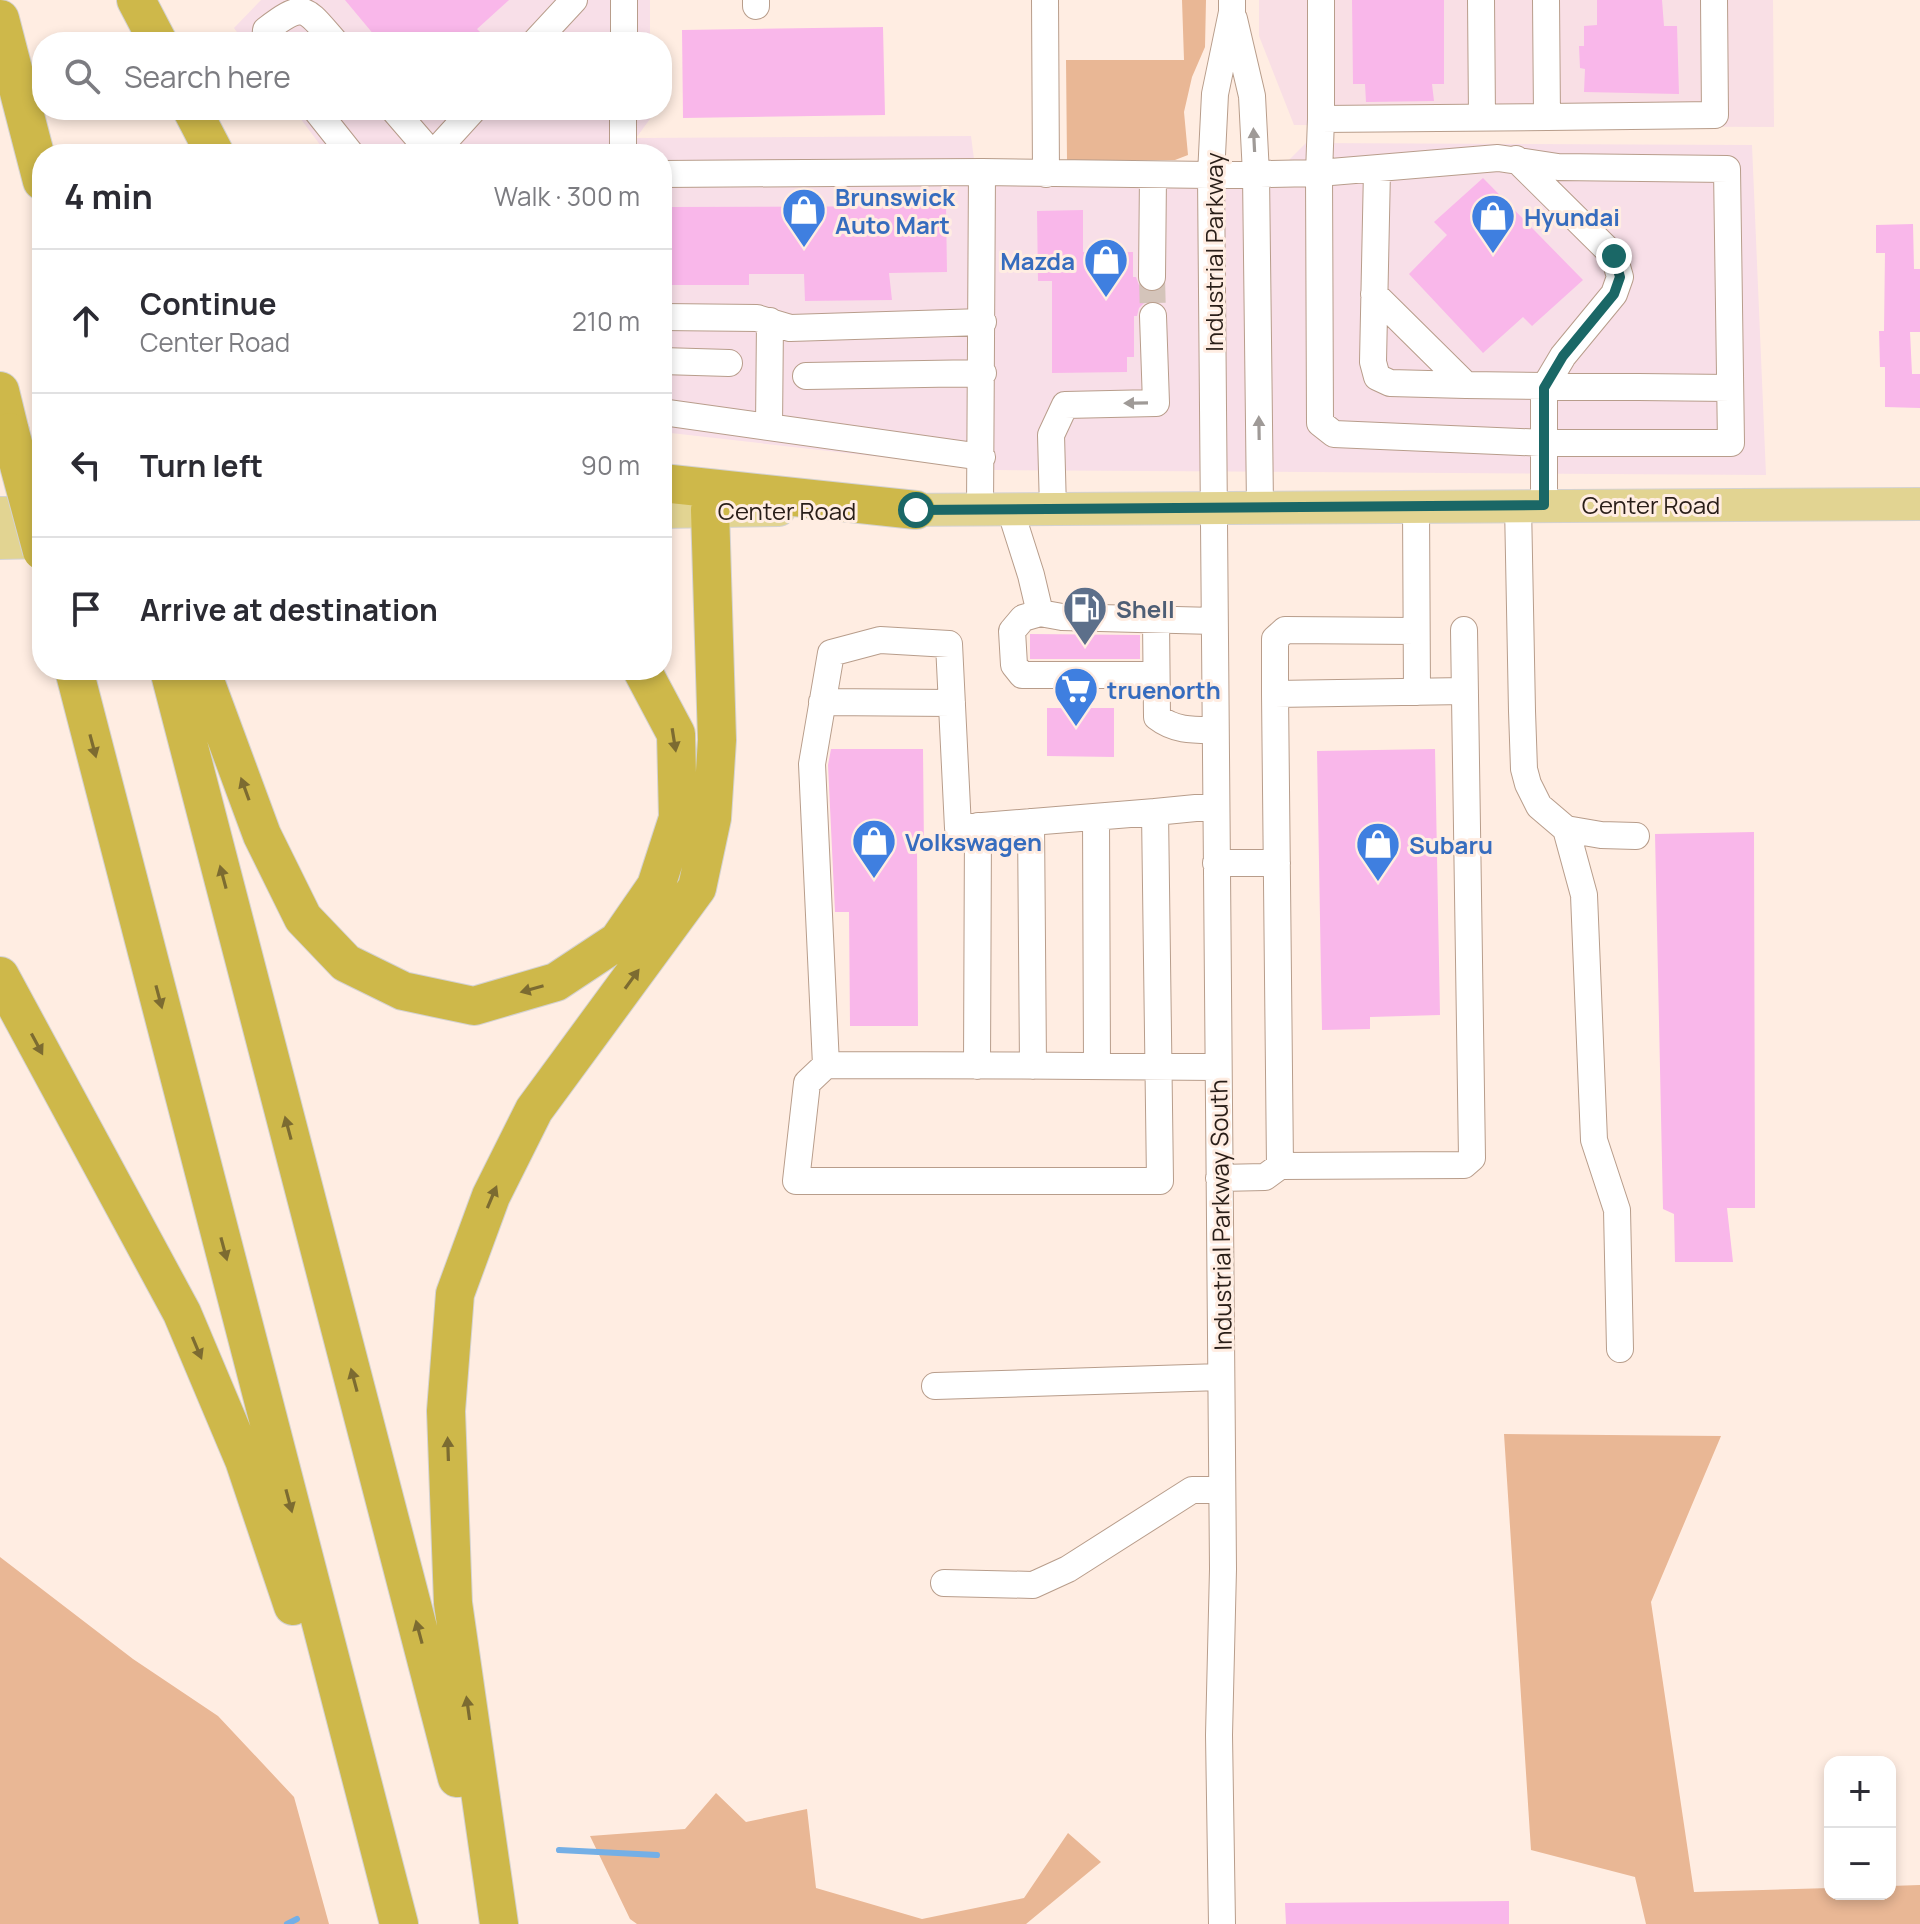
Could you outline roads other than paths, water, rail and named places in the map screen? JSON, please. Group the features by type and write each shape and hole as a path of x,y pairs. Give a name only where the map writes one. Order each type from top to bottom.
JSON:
{"highway":[{"path":"136,0 153,32"},
{"path":"0,19 32,144"},
{"path":"197,120 210,144"},
{"path":"0,391 32,514"},
{"path":"672,484 916,510"},
{"path":"497,1924 453,1603 446,1411 455,1294 491,1196 534,1110 697,888 712,818 717,740 710,510"},
{"path":"77,680 398,1924"},
{"path":"172,680 497,1924"},
{"path":"205,680 262,835 303,918 346,963 403,991 474,1006 556,982 606,950 618,941 656,886 678,818 676,734 647,680"},
{"path":"0,976 182,1313 244,1460 398,1924"}],"main road":[{"name":"Center Road","path":"672,512 1920,504"},
{"path":"0,513 32,513"},
{"path":"0,543 32,542"}],"street":[{"path":"544,32 574,0"},
{"path":"624,0 624,32"},
{"path":"1045,0 1046,174"},
{"path":"672,174 1319,173 1498,158 1558,167 1727,169 1731,443 1545,443 1334,434 1320,423 1319,173 1321,0"},
{"path":"1481,0 1482,117"},
{"path":"1546,0 1547,117"},
{"path":"1321,119 1715,115 1714,0"},
{"path":"1232,6 1252,96 1256,174 1260,506"},
{"name":"Industrial Parkway","path":"1213,507 1211,175 1215,94 1232,6"},
{"path":"266,32 290,10 301,9 312,15 326,32"},
{"path":"324,120 343,144"},
{"path":"403,120 423,144"},
{"path":"441,144 464,120"},
{"path":"623,120 623,144"},
{"path":"1516,159 1614,256 1620,277 1614,294 1563,356 1544,388 1545,443 1531,505 1524,769 1539,806 1566,829 1601,835 1636,836"},
{"path":"1377,170 1373,362 1377,377 1390,383 1544,388 1730,388"},
{"path":"982,172 982,457 995,509 1031,575 1040,613"},
{"path":"1152,277 1153,175"},
{"path":"1374,294 1466,385"},
{"path":"1053,509 1051,435 1065,405 1156,403 1153,316"},
{"path":"672,317 757,318 790,328 983,322"},
{"path":"769,427 770,321"},
{"path":"672,361 729,363"},
{"path":"806,376 983,373"},
{"path":"672,413 982,457"},
{"path":"1416,506 1417,692"},
{"name":"Industrial Parkway South","path":"1213,507 1222,1490 1219,1735 1222,1924"},
{"path":"1156,675 1022,675 1014,665 1012,631 1023,618 1040,613 1062,617 1214,621"},
{"path":"1156,620 1157,717 1166,724 1182,729 1215,730"},
{"path":"1280,1166 1275,639 1285,630 1416,631"},
{"path":"1219,1178 1265,1177 1280,1166 1464,1165 1472,1158 1464,630"},
{"path":"826,1065 812,764 831,653 880,640 949,644 958,828 1216,806"},
{"path":"1275,694 1465,691"},
{"path":"822,702 952,703"},
{"path":"1155,812 1159,1067 1160,1181 796,1181 807,1083 826,1065 1097,1066 1159,1067 1218,1067"},
{"path":"1096,817 1097,1066"},
{"path":"1031,822 1033,1066"},
{"path":"977,1066 978,826"},
{"path":"1566,829 1584,895 1594,1140 1617,1210 1620,1349"},
{"path":"1216,863 1277,863"},
{"path":"935,1386 1221,1377"},
{"path":"944,1583 1033,1585 1068,1569 1192,1490 1222,1490"}],"waterway":[{"path":"559,1850 657,1855"},
{"path":"287,1924 297,1919"}],"tunnel":[{"path":"1152,277 1153,316"}],"place":[{"name":"Brunswick Auto Mart","path":"804,249"},
{"name":"Hyundai","path":"1493,255"},
{"name":"Mazda","path":"1106,299"},
{"name":"Shell","path":"1085,647"},
{"name":"truenorth","path":"1076,728"},
{"name":"Volkswagen","path":"874,880"},
{"name":"Subaru","path":"1378,883"}]}
